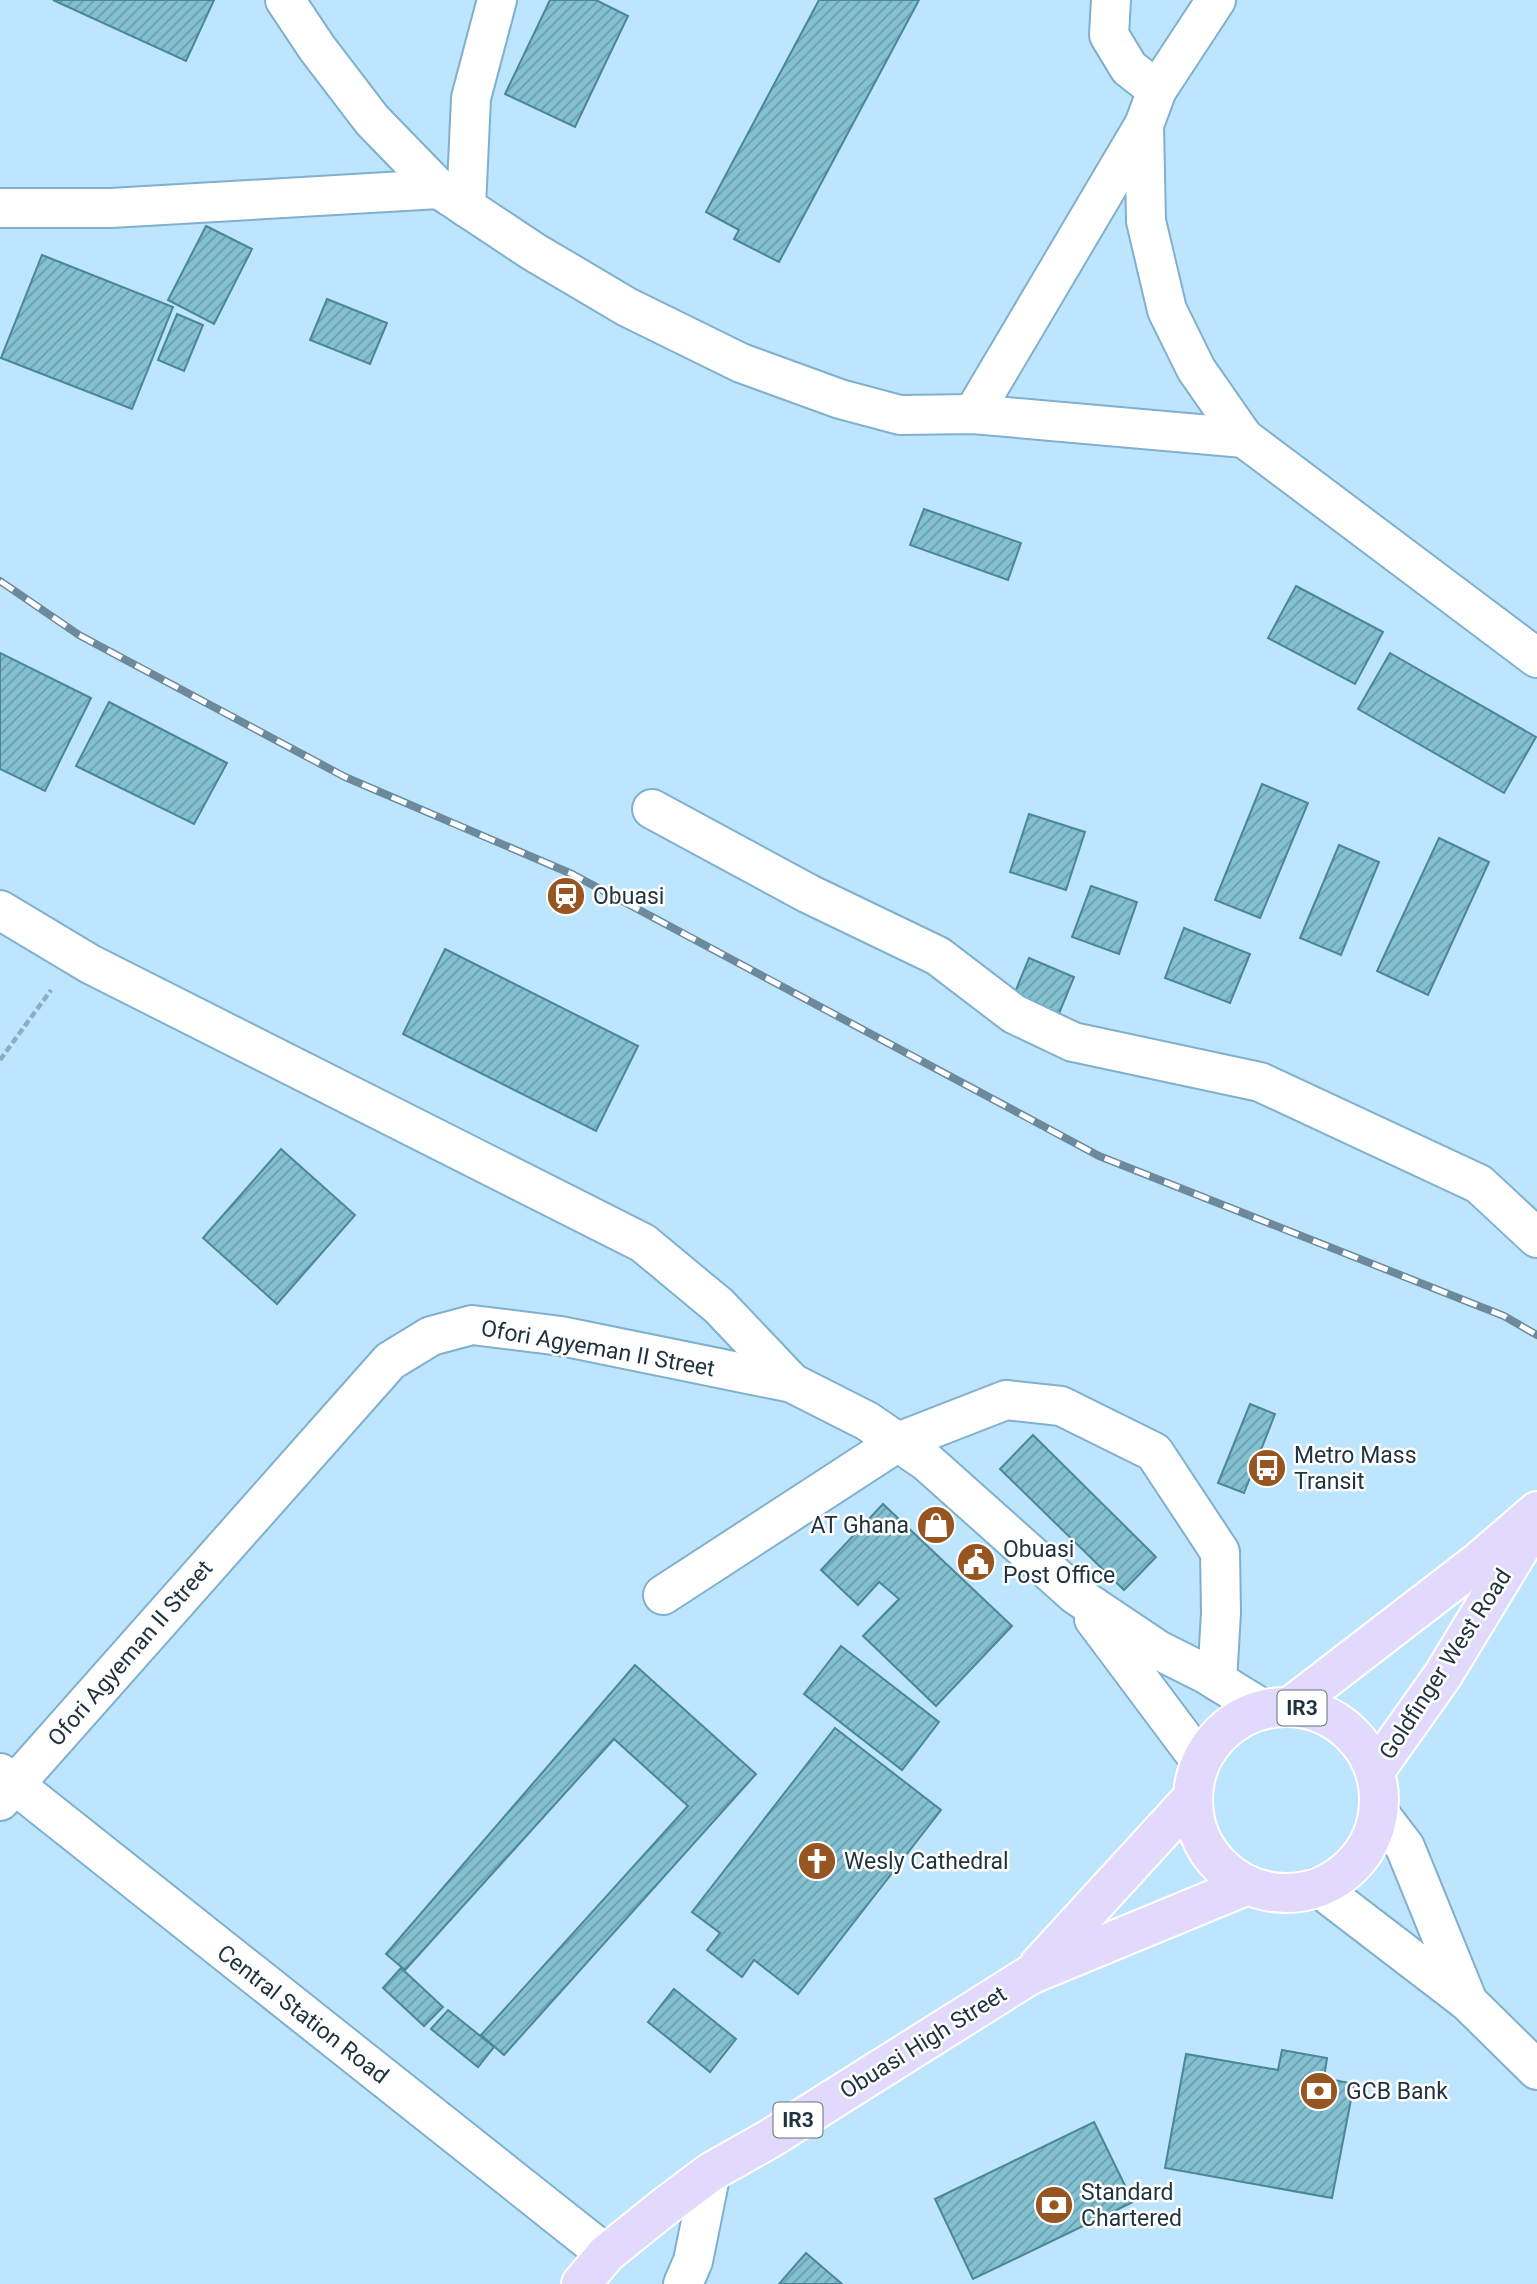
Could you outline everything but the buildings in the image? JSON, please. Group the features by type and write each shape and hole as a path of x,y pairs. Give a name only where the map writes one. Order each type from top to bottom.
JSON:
{"main road":[{"name":"Goldfinger West Road","path":"1277,1707 1479,1562 1537,1511"},
{"name":"Goldfinger West Road","path":"1376,1771 1443,1675 1537,1521"},
{"name":"IR3","path":"1277,1707 1319,1712 1343,1725 1363,1746 1376,1771 1379,1813 1372,1837 1358,1859 1339,1876 1318,1887 1294,1893 1270,1892 1248,1885 1225,1871 1207,1850 1196,1825 1197,1780 1215,1739 1237,1720 1277,1707"},
{"name":"Obuasi High Street","path":"1030,1975 1197,1780"},
{"name":"Obuasi High Street","path":"581,2284 606,2254 711,2172 771,2138 1030,1975 1248,1885"}],"street":[{"path":"285,0 317,48 372,120 453,198 534,252 627,307 741,363 840,399 900,415 973,414 1244,438"},
{"path":"453,198 471,98 497,0"},
{"path":"1111,0 1109,35 1129,68 1157,90"},
{"path":"973,414 1144,125 1157,90 1216,0"},
{"path":"1144,125 1146,221 1167,310 1196,369 1244,438 1537,659"},
{"path":"0,208 111,208 453,198"},
{"path":"652,809 810,894 938,956 1014,1014 1073,1042 1260,1082 1479,1184 1537,1238"},
{"path":"0,910 77,956 643,1243 719,1306 792,1383"},
{"name":"Ofori Agyeman II Street","path":"5,1787 390,1361 431,1336 472,1325 561,1336 792,1383 867,1421 927,1462 1076,1595 1158,1650 1217,1681 1277,1707"},
{"path":"663,1595 898,1442 1006,1401 1061,1406 1154,1452 1220,1552 1221,1613 1217,1681"},
{"name":"Ofori Agyeman II Street","path":"1076,1595 1197,1780"},
{"name":"Central Station Road","path":"5,1787 606,2254"},
{"path":"1379,1813 1405,1847 1468,2001"},
{"path":"1318,1887 1468,2001 1537,2070"},
{"path":"683,2284 693,2261 711,2172"}],"path":[{"path":"0,1060 77,956"}],"railway":[{"path":"0,581 79,635 345,777 572,874 1099,1156 1504,1316 1537,1335"}],"place":[{"name":"Obuasi","path":"566,896"},
{"name":"Metro Mass Transit","path":"1267,1468"},
{"name":"AT Ghana","path":"936,1525"},
{"name":"Obuasi Post Office","path":"976,1562"},
{"name":"Wesly Cathedral","path":"817,1861"},
{"name":"GCB Bank","path":"1319,2091"},
{"name":"Standard Chartered","path":"1054,2205"}]}
